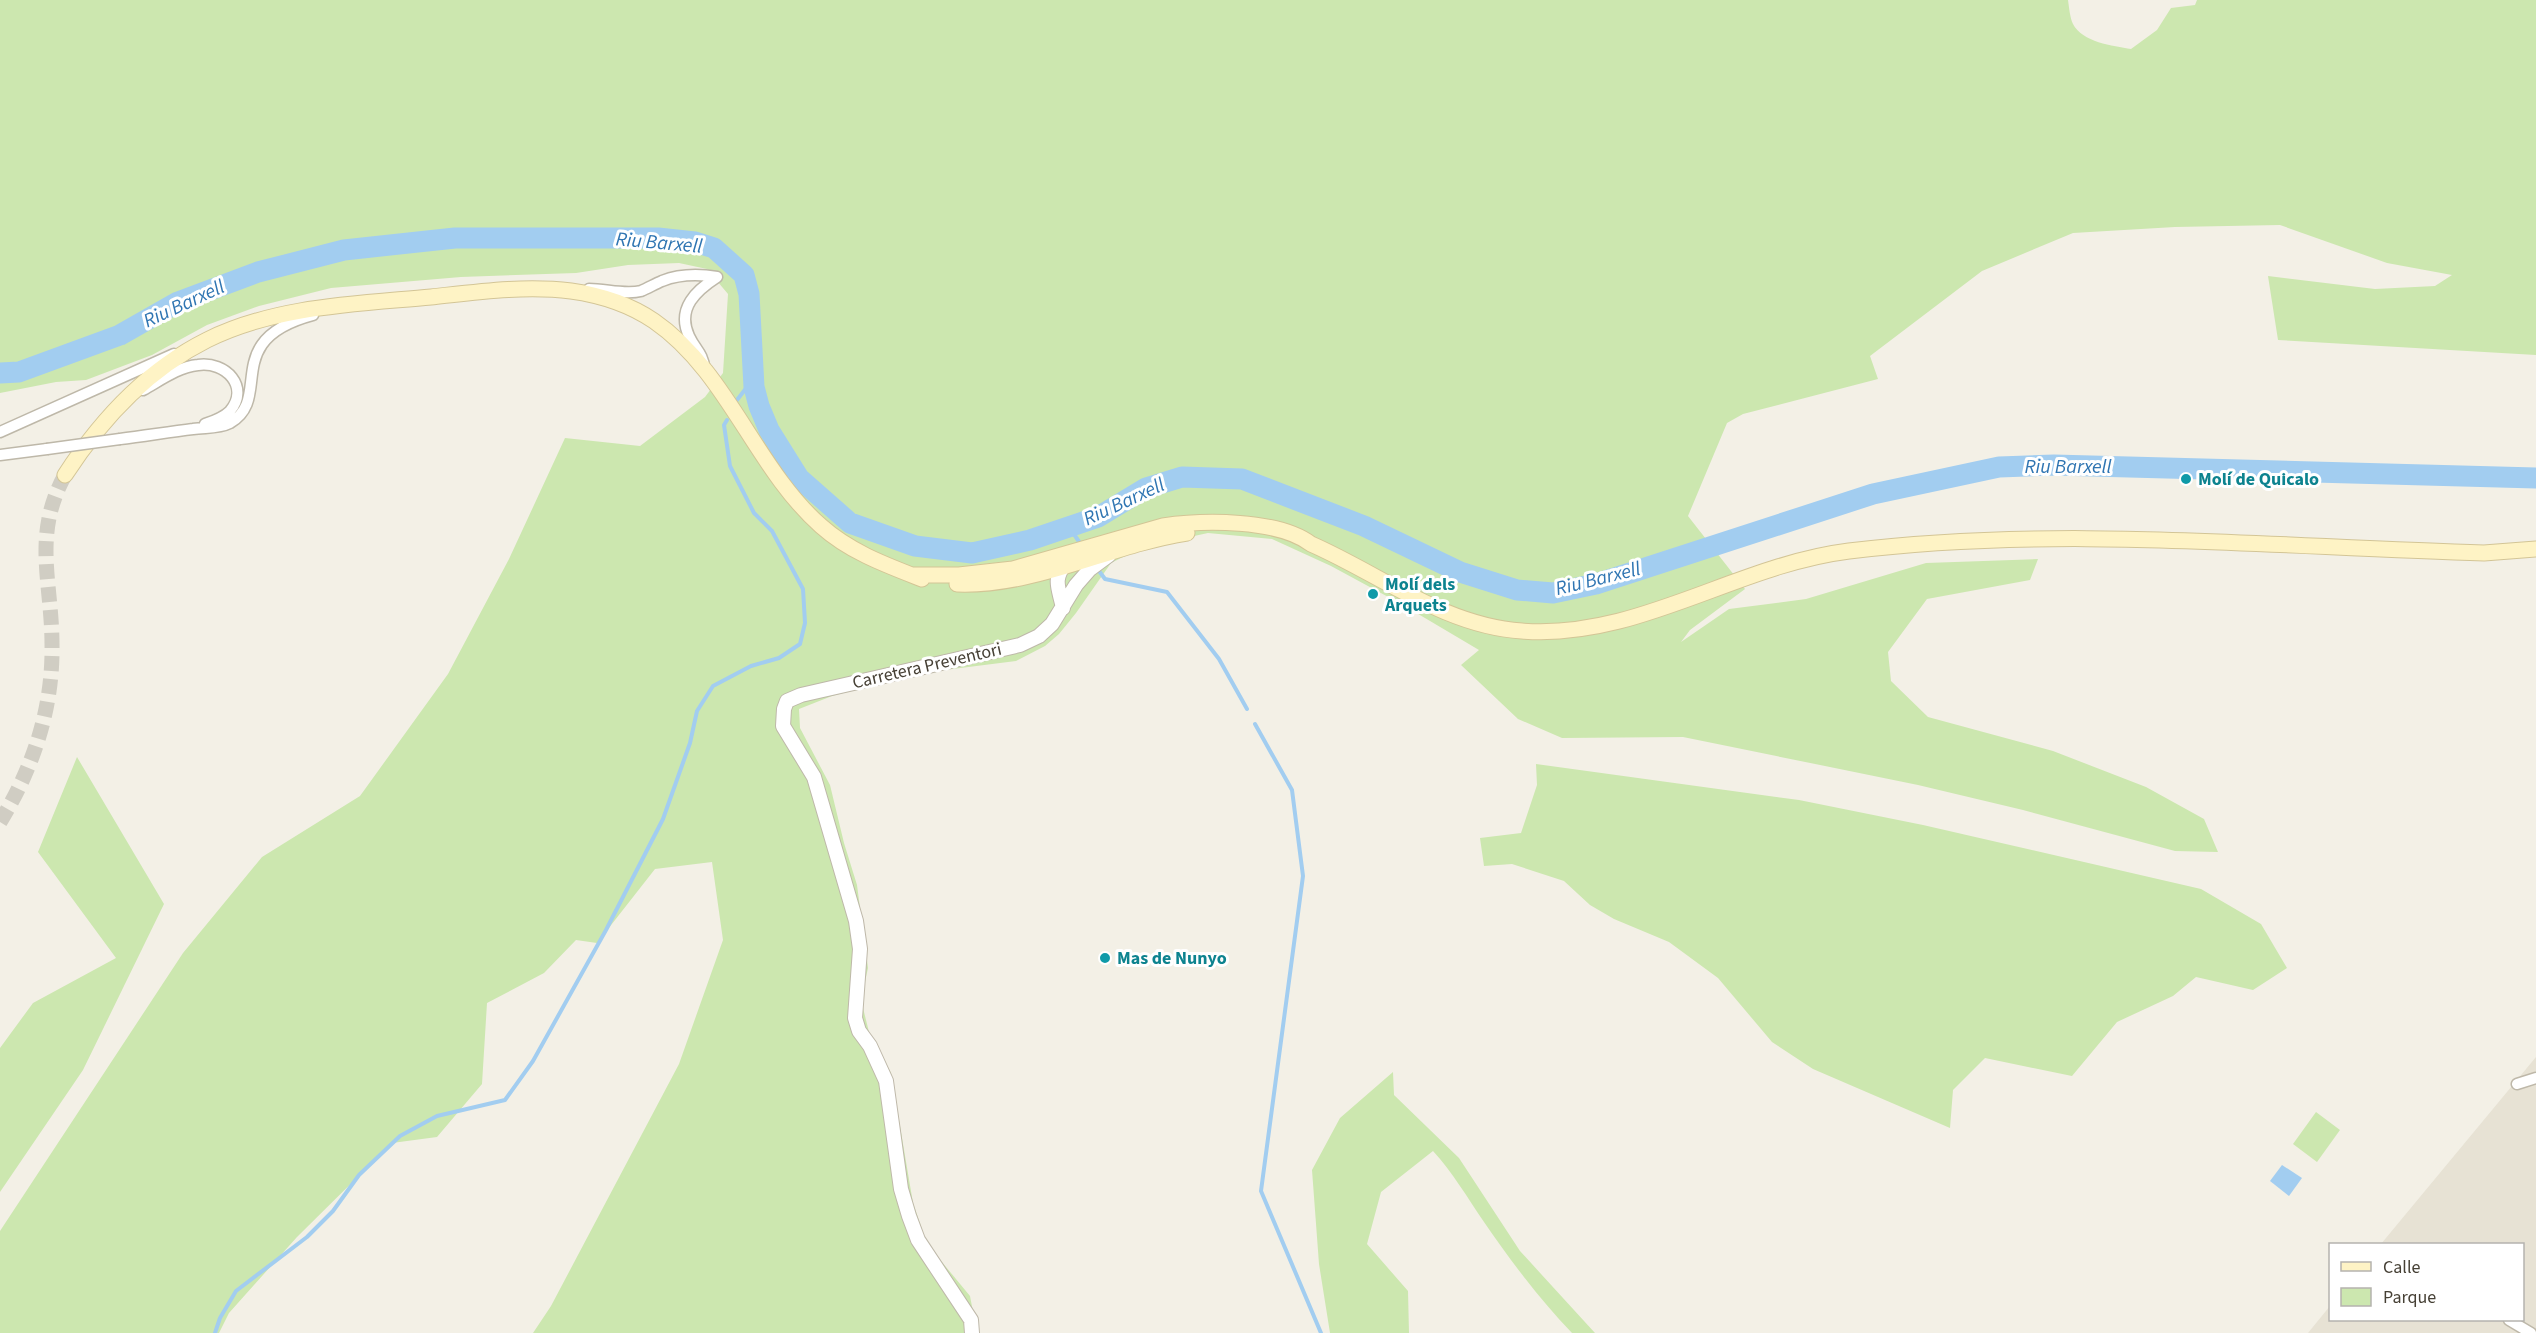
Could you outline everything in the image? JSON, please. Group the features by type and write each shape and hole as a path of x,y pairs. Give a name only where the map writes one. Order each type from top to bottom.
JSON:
{"main road":[{"path":"64,475 89,438 121,404 165,367 207,340 280,315 358,304 504,291 571,291 610,300 642,314 684,346 706,373 792,496 820,525 864,556 928,582 984,585 1064,565 1163,526 1209,522 1256,526 1300,536 1311,544 1445,612 1501,629 1546,632 1590,628 1634,617 1750,575 1801,560 1842,552 1900,546 2093,539 2484,553 2536,549"},
{"path":"912,575 959,575 1013,569 1111,545"}],"street":[{"path":"571,291 590,288 626,293 640,291 664,280 686,275 701,274 717,277 700,288 692,297 687,307 685,323 690,338 702,354 706,373"},
{"path":"686,275 693,286 692,297"},
{"path":"0,455 224,425 241,413 249,395 255,355 261,343 272,333 294,320 358,304"},
{"path":"0,432 141,367 207,340"},
{"path":"121,404 184,368 207,364 223,367 231,376 236,387 235,403 226,414 197,428"},
{"name":"Carretera Preventori","path":"972,1333 971,1320 918,1240 909,1216 902,1189 886,1081 870,1046 859,1031 855,1018 860,949 856,921 814,777 783,726 784,709 787,701 801,695 1020,645 1039,636 1052,624 1076,585 1111,545"},
{"path":"2484,553 2536,557"},
{"path":"1013,569 1028,571 1058,562 1071,568 1075,575 1076,585"},
{"path":"1063,608 1056,581 1064,565"},
{"path":"1035,574 1056,581"},
{"path":"2517,1084 2536,1078"},
{"path":"2511,1321 2530,1333"}],"shaded area":[{"path":"2536,1057 2536,1333 2308,1333 2329,1307 2329,1321 2524,1321 2524,1243 2382,1243"}],"green space":[{"path":"0,0 2068,0 2073,24 2083,35 2099,42 2131,49 2157,30 2171,8 2195,5 2197,0 2536,0 2536,355 2278,340 2268,276 2375,289 2435,286 2452,275 2387,263 2280,225 2175,227 2073,233 1982,271 1870,356 1878,379 1743,414 1727,423 1688,516 1745,589 1690,630 1681,642 1729,609 1806,599 1926,563 2038,559 2030,580 1927,599 1888,652 1891,681 1928,717 2053,751 2146,787 2204,819 2218,852 2175,851 2023,810 1918,785 1683,737 1562,738 1518,719 1461,665 1479,650 1331,566 1272,539 1208,533 1143,547 1111,563 1059,634 1045,646 1016,661 921,673 832,696 799,709 800,728 830,785 857,885 868,968 861,1000 869,1032 891,1073 913,1203 927,1244 970,1296 977,1333 533,1333 551,1306 679,1064 723,940 712,862 655,869 597,943 576,940 544,973 487,1003 482,1084 437,1137 392,1143 297,1237 229,1313 219,1333 0,1333 0,1231 183,953 262,857 360,796 448,674 509,559 565,438 640,446 705,397 723,373 728,294 707,269 679,263 628,265 576,273 461,277 331,288 259,306 207,325 152,355 86,380 56,382 0,393"},
{"path":"77,757 164,904 83,1070 0,1192 0,1048 33,1003 116,958 38,852"},
{"path":"1536,764 1799,800 1923,825 2201,889 2261,924 2287,968 2253,990 2196,977 2173,996 2117,1022 2072,1076 1985,1058 1953,1090 1950,1128 1813,1069 1772,1042 1718,978 1669,942 1614,919 1590,905 1564,881 1512,864 1484,866 1480,838 1521,833 1537,785"},
{"path":"1393,1072 1394,1095 1459,1158 1520,1251 1595,1333 1572,1333 1560,1320 1515,1265 1433,1151 1381,1192 1367,1244 1408,1291 1409,1333 1330,1333 1319,1264 1312,1170 1340,1118"},
{"path":"2316,1112 2340,1130 2317,1162 2293,1144"}],"water":[{"path":"2282,1165 2302,1178 2289,1196 2270,1181"}],"waterway":[{"name":"Riu Barxell","path":"0,373 19,372 120,335 178,302 258,272 344,250 455,238 658,238 695,242 714,248 744,275 749,294 754,387 759,406 769,430 799,478 850,523 915,546 972,553 1030,540 1098,517 1146,488 1182,477 1242,479 1364,526 1460,572 1517,590 1553,593 1596,584 1873,494 1999,467 2054,465 2536,478"},
{"path":"737,400 754,378"},
{"path":"215,1333 220,1318 236,1291 307,1237 333,1211 359,1175 400,1136 437,1116 505,1100 533,1061 606,930 663,819 690,743 697,711 713,686 751,666 779,658 800,644 805,623 803,589 772,531 754,513 730,466 724,425 727,420"},
{"path":"1069,527 1082,546"},
{"path":"1099,571 1105,579 1167,592 1219,659 1247,709"},
{"path":"1255,724 1292,790 1303,876 1261,1191 1321,1333"}],"tunnel":[{"path":"0,822 22,781 45,715 52,645 46,539 55,497 65,475"}],"place":[{"name":"Molí de Quicalo","path":"2186,479"},
{"name":"Molí dels Arquets","path":"1373,594"},
{"name":"Mas de Nunyo","path":"1105,958"}]}
